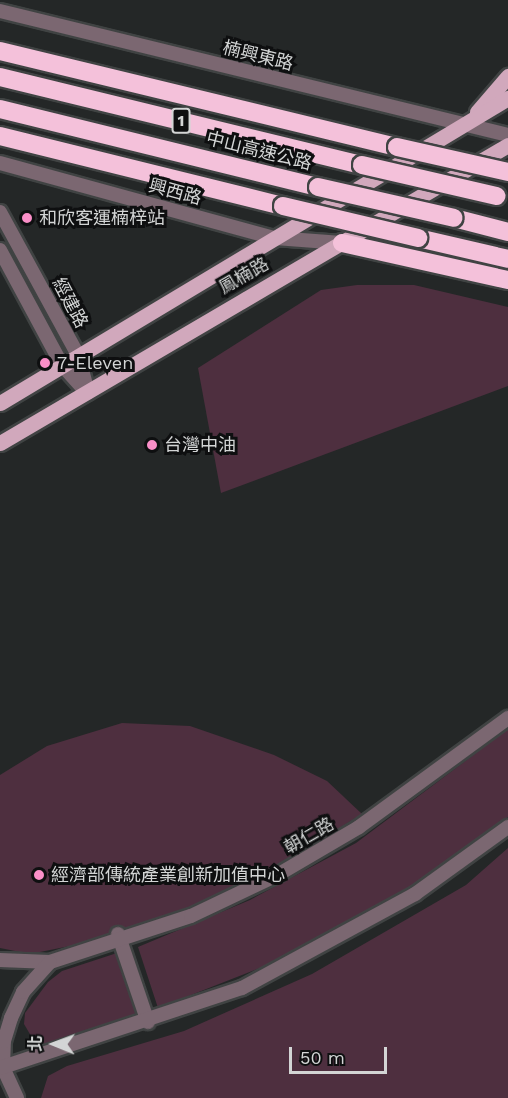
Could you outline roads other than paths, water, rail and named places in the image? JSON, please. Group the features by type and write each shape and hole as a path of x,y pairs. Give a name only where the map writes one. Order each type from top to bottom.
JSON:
{"highway":[{"path":"0,51 508,172"},
{"name":"中山高速公路","path":"0,77 502,197"},
{"name":"中山高速公路","path":"0,109 508,231"},
{"path":"0,136 508,259"},
{"path":"342,243 508,280"}],"main road":[{"path":"466,125 508,76"},
{"name":"鳳楠路","path":"0,403 508,98"},
{"name":"鳳楠路","path":"0,442 88,393 508,145"}],"street":[{"name":"楠興東路","path":"0,11 508,135"},
{"name":"興西路","path":"0,163 275,238 342,243"},
{"name":"經建路","path":"0,212 78,355 88,393"},
{"name":"經建路","path":"0,250 62,365 88,393"},
{"name":"朝仁路","path":"0,960 50,962 119,937 191,916 279,874 359,827 508,718"},
{"path":"1,1065 148,1022 242,988 329,943 415,894 508,827"},
{"path":"119,937 148,1022"},
{"path":"17,1098 1,1065 4,1041 23,992 50,962"}],"place":[{"name":"和欣客運楠梓站","path":"27,218"},
{"name":"7-Eleven","path":"45,363"},
{"name":"台灣中油","path":"152,445"},
{"name":"經濟部傳統產業創新加值中心","path":"39,875"}]}
